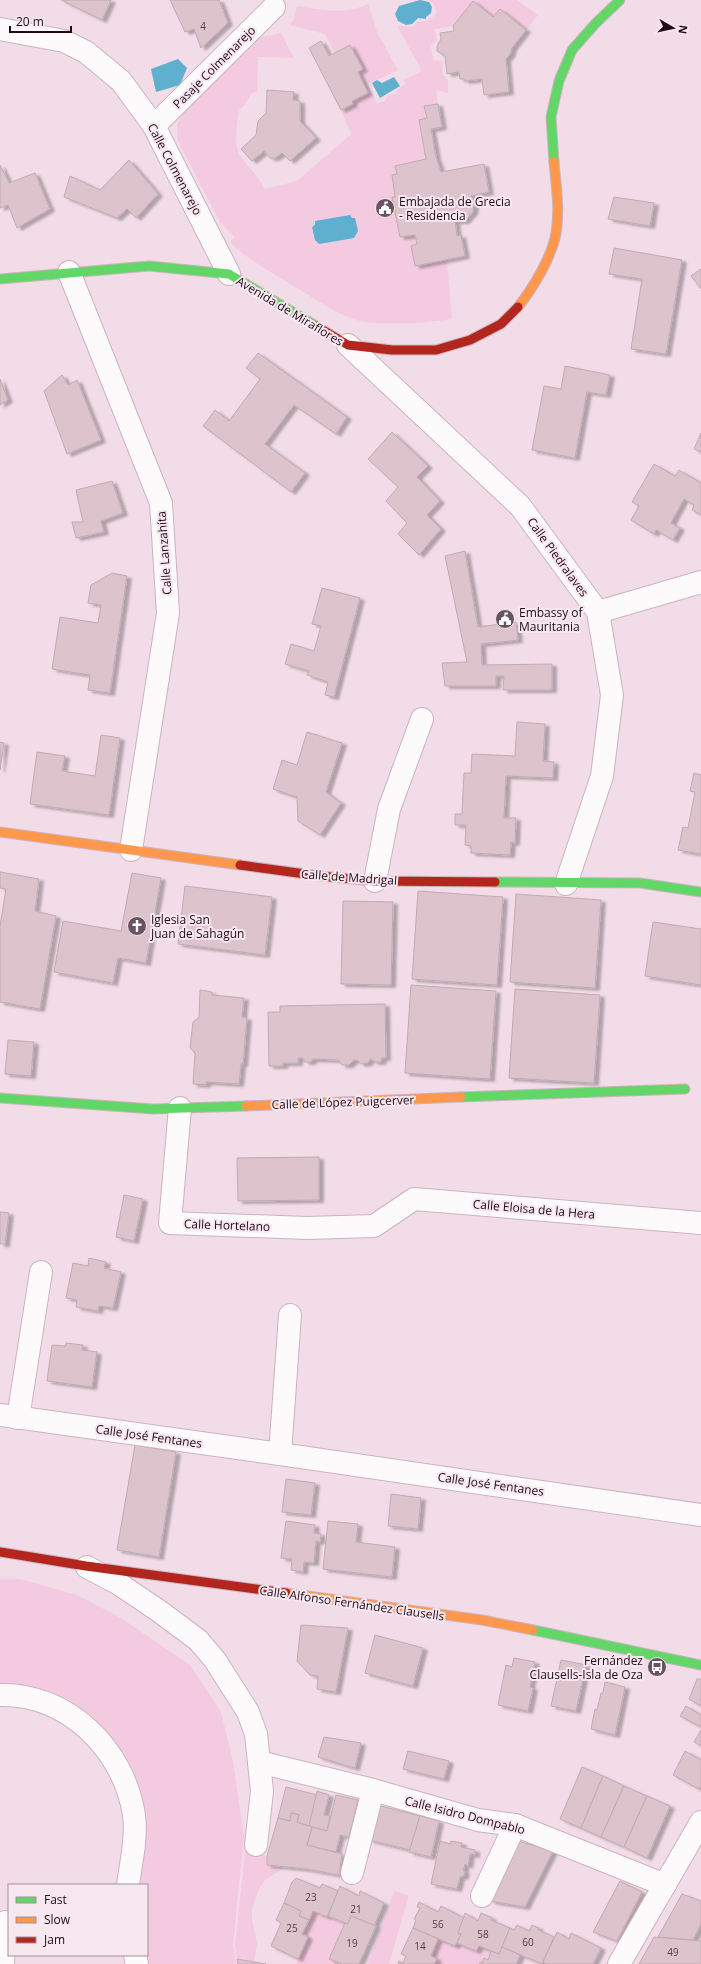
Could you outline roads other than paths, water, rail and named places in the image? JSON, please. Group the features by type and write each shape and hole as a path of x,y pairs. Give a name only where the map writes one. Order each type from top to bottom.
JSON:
{"street":[{"name":"Avenida de Miraflores","path":"0,279 149,266 229,274 348,345 392,350 436,350 470,340 501,324 518,306 546,261 556,232 557,194 551,118 558,81 572,50 595,24 620,0"},
{"name":"Pasaje Colmenarejo","path":"154,126 274,7"},
{"name":"Calle Colmenarejo","path":"0,29 64,41 86,52 121,81 154,126 229,274"},
{"name":"Calle Lanzahíta","path":"69,272 161,503 168,613 131,850"},
{"name":"Calle Piedralaves","path":"348,345 520,506 598,612 612,695 602,776 566,884"},
{"path":"598,612 701,582"},
{"path":"374,881 389,808 422,719"},
{"name":"Calle de Madrigal","path":"0,832 320,876 374,881 566,884 640,883 701,892"},
{"name":"Calle de López Puigcerver","path":"0,1098 153,1109 685,1089"},
{"name":"Calle Hortelano","path":"180,1108 170,1223 307,1228 374,1226"},
{"name":"Calle Eloisa de la Hera","path":"374,1226 414,1199 701,1223"},
{"name":"Calle José Fentanes","path":"41,1272 9,1417 280,1454 701,1515"},
{"path":"280,1454 290,1315"},
{"name":"Calle Alfonso Fernández Clausells","path":"0,1552 86,1566 482,1620 701,1665"},
{"path":"86,1566 119,1584 198,1640 215,1660 248,1712 256,1734 262,1791 256,1845"},
{"path":"0,1695 11,1694 34,1698 56,1707 76,1719 110,1753 128,1793 134,1815 135,1836 128,1884"},
{"name":"Calle Isidro Dompablo","path":"259,1762 373,1790 478,1820 514,1825 665,1884"},
{"path":"352,1873 373,1790"},
{"path":"619,1964 665,1884 695,1845 701,1822"},
{"path":"482,1896 514,1825"},
{"path":"3,1964 5,1922"}],"water":[{"path":"420,0 429,2 432,7 431,13 426,17 426,19 418,18 412,24 406,25 398,21 395,14 399,6"},
{"path":"178,59 187,68 180,85 156,92 151,69"},
{"path":"394,77 400,86 380,98 372,83 377,80 382,83"},
{"path":"350,215 352,218 355,218 358,231 354,238 319,244 315,240 312,227 315,225 315,221"}],"place":[{"name":"Embajada de Grecia - Residencia","path":"385,208"},
{"name":"Embassy of Mauritania","path":"505,619"},
{"name":"Iglesia San Juan de Sahagún","path":"137,926"},
{"name":"Fernández Clausells-Isla de Oza","path":"657,1667"}]}
